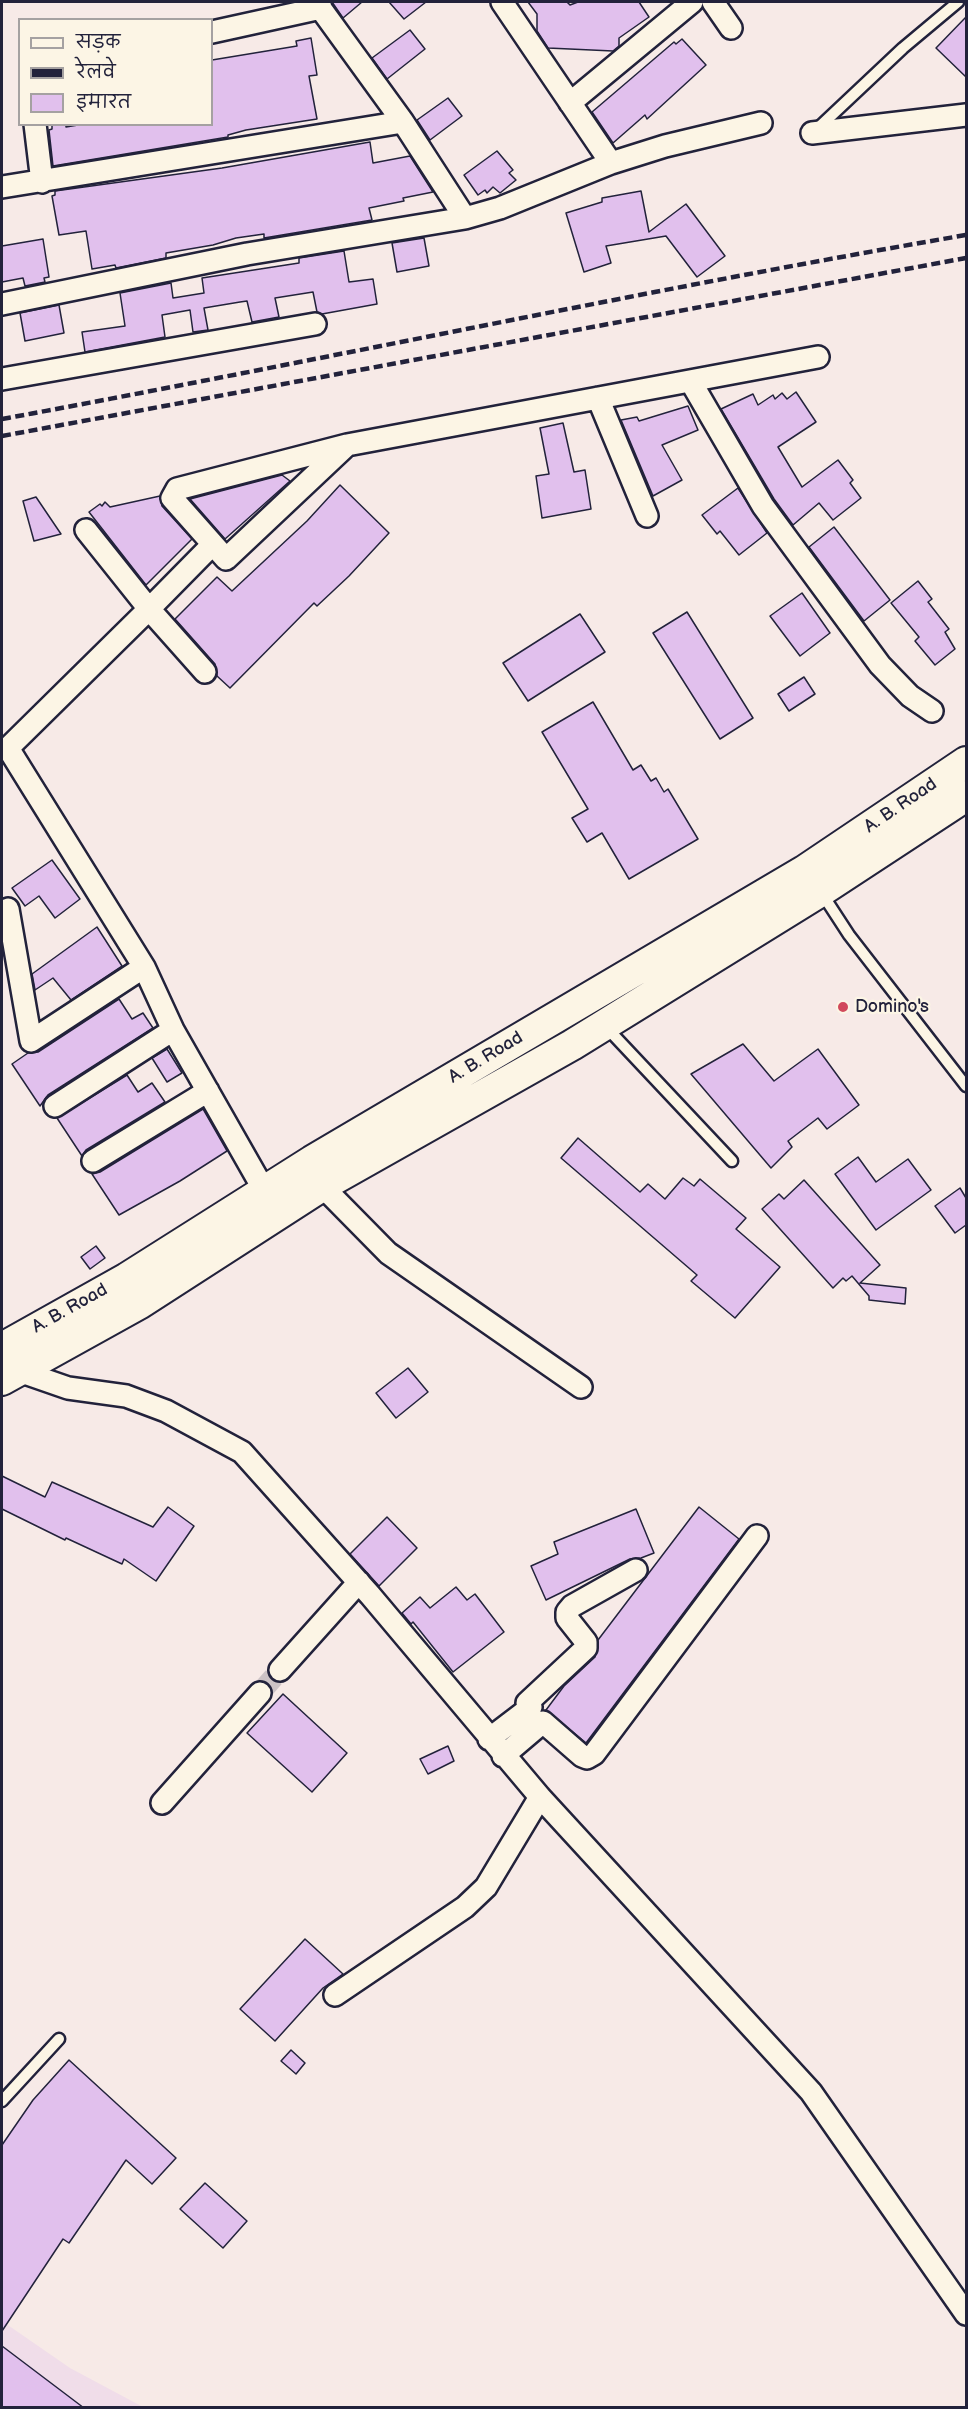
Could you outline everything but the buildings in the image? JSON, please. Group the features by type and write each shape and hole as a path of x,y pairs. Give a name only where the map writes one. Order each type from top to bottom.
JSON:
{"main road":[{"name":"A. B. Road","path":"2,1347 127,1278 264,1190 804,871 966,762"},
{"name":"A. B. Road","path":"10,1376 139,1304 322,1186 604,1025 821,891 966,796"},
{"path":"44,1324 58,1350"}],"street":[{"path":"502,2 611,163"},
{"path":"570,102 692,2"},
{"path":"713,2 731,28"},
{"path":"213,32 319,5 403,122 465,218"},
{"path":"812,133 966,115"},
{"path":"2,187 403,122"},
{"path":"2,304 247,254 465,218 500,208 611,163 665,146 761,123"},
{"path":"36,126 42,182"},
{"path":"2,379 315,324"},
{"path":"347,445 226,559 172,498 177,489 347,445 818,357"},
{"path":"692,382 763,506 894,682 932,711"},
{"path":"598,398 647,516"},
{"path":"86,530 149,609 205,672"},
{"path":"212,545 149,609 5,743 144,967 173,1030 264,1190"},
{"path":"8,909 31,1041 144,967"},
{"path":"55,1106 173,1030"},
{"path":"93,1161 208,1091"},
{"path":"322,1186 388,1253 581,1387"},
{"path":"10,1376 68,1388 126,1396 166,1411 242,1452 359,1582 503,1756 811,2091 966,2314"},
{"path":"636,1570 572,1606 567,1612 567,1618 586,1642 586,1648 527,1703 586,1758 594,1754 757,1536"},
{"path":"280,1670 359,1582"},
{"path":"162,1803 260,1693"},
{"path":"489,1739 537,1714"},
{"path":"503,1756 537,1714"},
{"path":"335,1995 478,1896 495,1874 540,1797"}],"lane":[{"path":"812,133 958,2"},
{"path":"821,891 849,935 966,1086"},
{"path":"604,1025 732,1161"},
{"path":"2,2101 59,2039"}],"shaded area":[{"path":"2,2321 70,2368 143,2407 2,2407"}],"tunnel":[{"path":"260,1693 280,1670"}],"railway":[{"path":"2,419 845,256 966,235"},
{"path":"2,436 966,258"}],"place":[{"name":"Domino's","path":"843,1007"}]}
